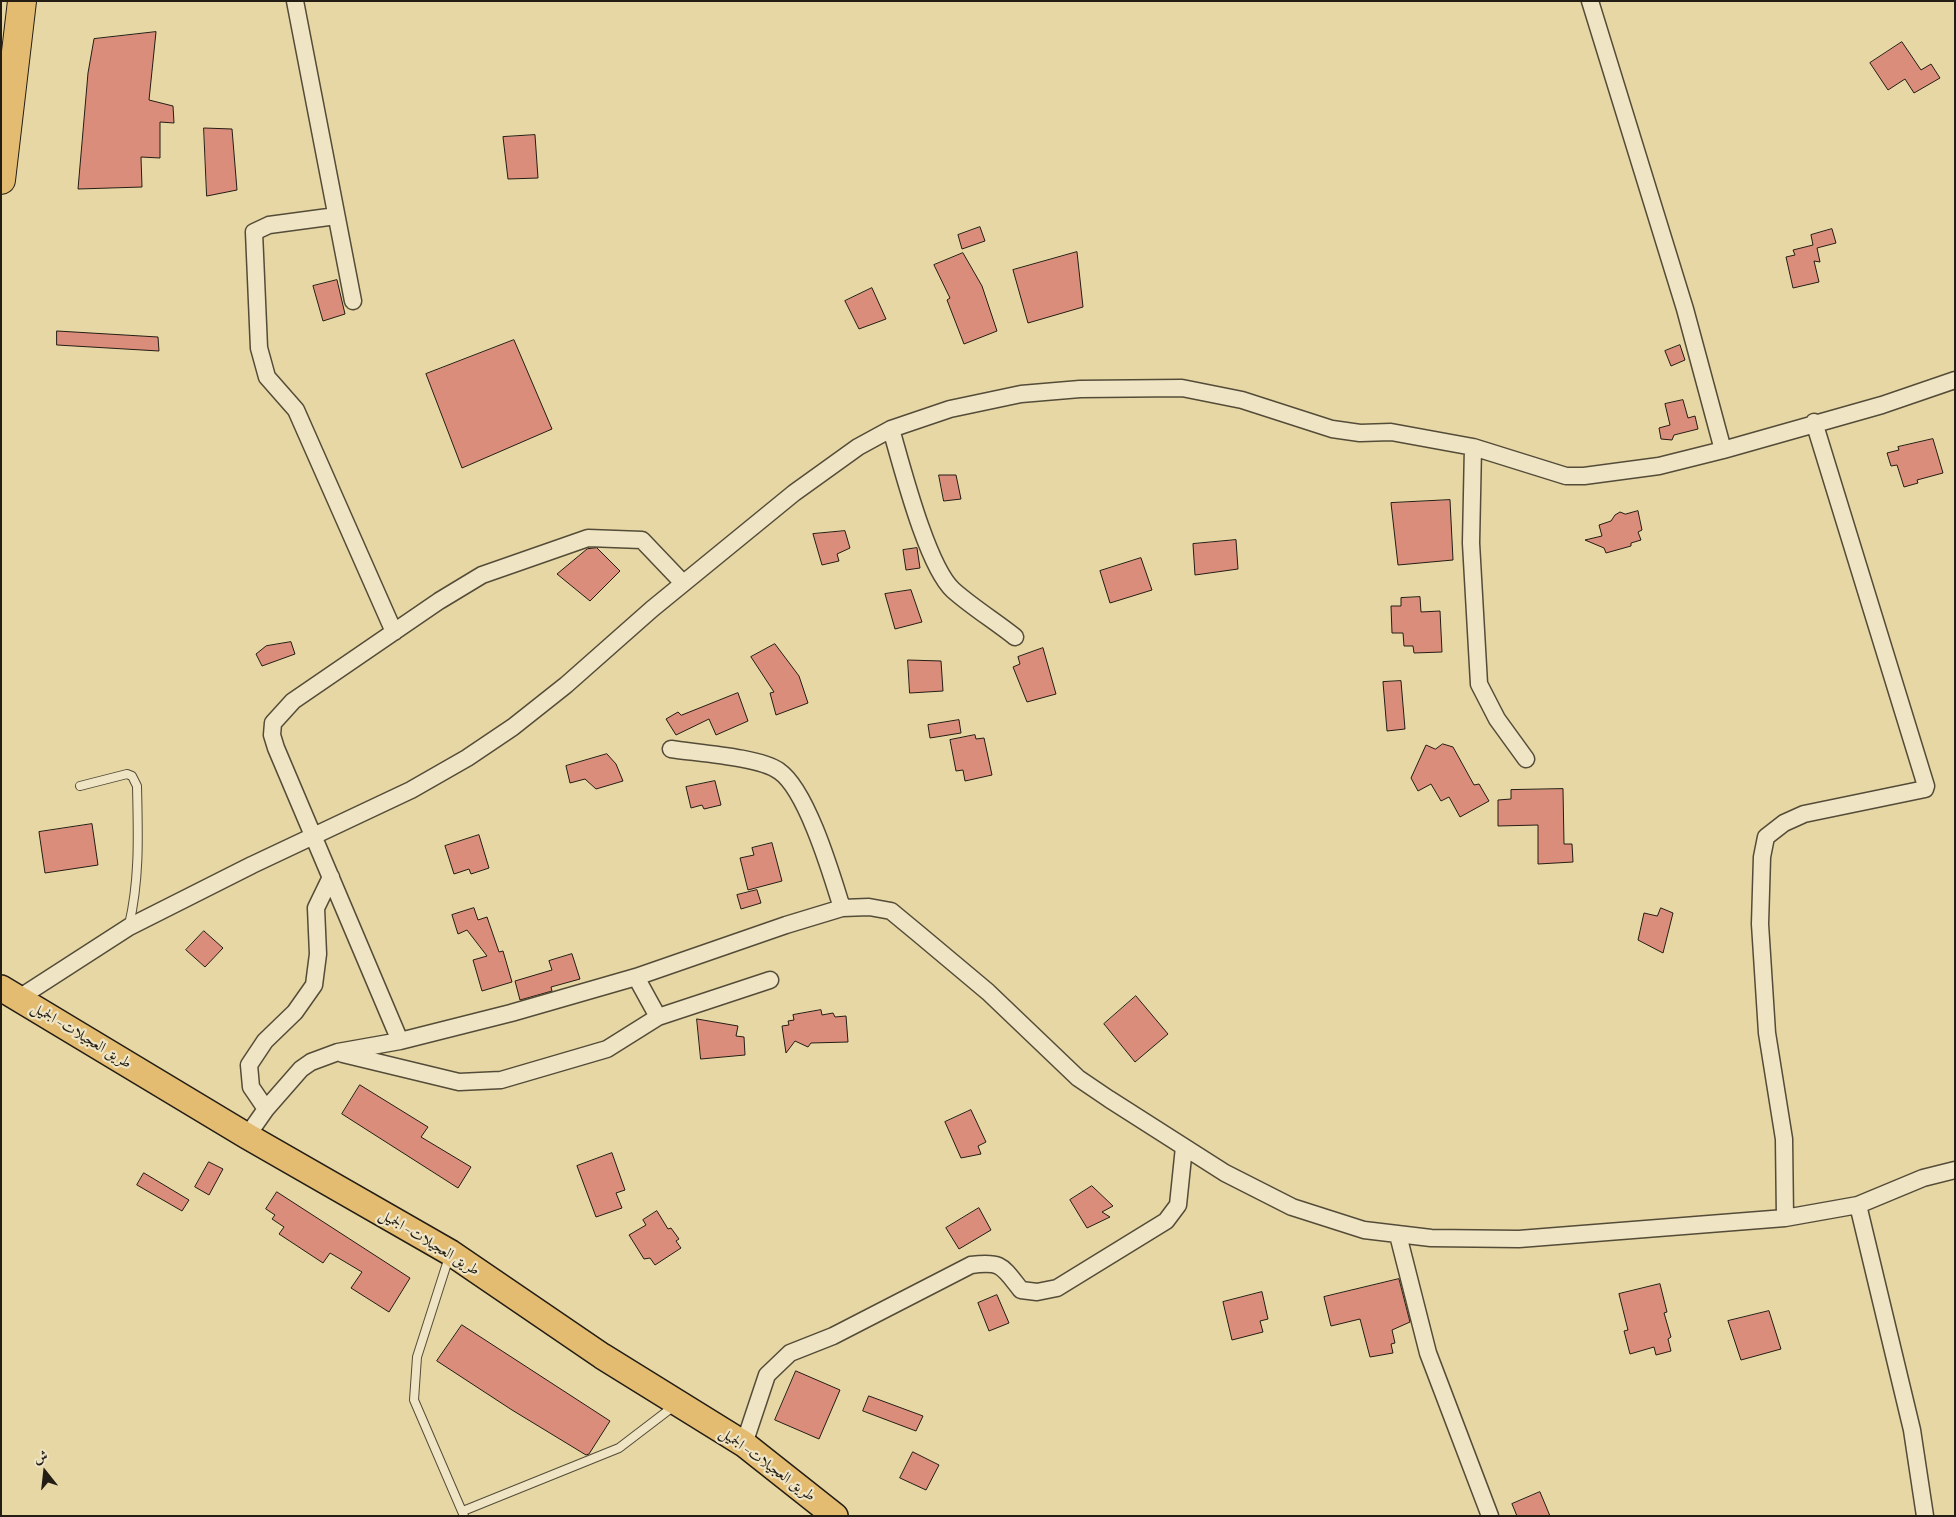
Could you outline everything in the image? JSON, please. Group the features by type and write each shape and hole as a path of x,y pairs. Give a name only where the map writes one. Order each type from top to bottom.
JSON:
{"highway":[{"path":"1,180 22,1"}],"main road":[{"name":"طريق العجيلات- الجميل","path":"8,991 247,1136 451,1253 677,1404 744,1444 835,1516"}],"street":[{"path":"295,1 353,301"},
{"path":"1590,1 1685,309 1723,450"},
{"path":"336,216 269,225 254,232 259,348 267,377 296,410 394,632"},
{"path":"8,991 252,865 411,790 467,758 513,727 566,685 683,583 794,493 858,447 891,430 950,409 1021,394 1080,388 1182,388 1242,400 1332,429 1360,433 1391,432 1473,447 1566,476 1659,466 1723,450 1814,422 1882,405 1955,380"},
{"path":"1785,1218 1784,1140 1767,1033 1760,924 1762,857 1766,837 1784,822 1804,814 1924,789 1926,786 1814,422"},
{"path":"891,430 922,529 941,574 952,590 1015,637"},
{"path":"1473,447 1471,543 1479,684 1497,719 1526,759"},
{"path":"400,1041 276,748 272,735 273,723 293,701 482,575 588,538 642,540 683,583"},
{"path":"671,749 756,762 779,771 797,792 807,813 828,862 842,908"},
{"path":"266,1109 251,1087 249,1065 265,1041 295,1012 314,985 318,954 316,908 331,877"},
{"path":"247,1136 266,1109 301,1069 311,1062 338,1052 400,1041 511,1013 636,977 786,925 842,908 869,907 891,912 988,992 1078,1078 1225,1173 1292,1207 1364,1230 1431,1238 1519,1239 1785,1218 1858,1205 1923,1178 1955,1170"},
{"path":"636,977 658,1017"},
{"path":"338,1052 459,1082 501,1080 607,1049 658,1017 770,980"},
{"path":"744,1444 767,1375 790,1353 833,1336 971,1265 993,1262 1005,1270 1021,1290 1037,1292 1057,1288 1166,1221 1178,1205 1184,1147"},
{"path":"1858,1205 1912,1430 1926,1516"},
{"path":"1398,1235 1428,1353 1490,1516"}],"lane":[{"path":"80,786 127,774 132,776 137,786 139,861 136,895 129,927"},
{"path":"451,1253 417,1357 414,1400 464,1514 619,1448 677,1404"}],"building":[{"path":"156,32 149,100 173,106 174,123 160,122 160,158 141,157 142,187 78,189 88,73 94,39"},
{"path":"1902,42 1921,70 1931,64 1940,78 1914,93 1905,79 1888,90 1870,63"},
{"path":"204,128 232,129 237,190 207,196"},
{"path":"535,135 538,178 508,179 503,137"},
{"path":"980,227 985,241 962,249 958,235"},
{"path":"1832,229 1836,243 1817,248 1820,262 1814,261 1819,282 1793,288 1786,257 1795,255 1793,250 1813,245 1811,235"},
{"path":"1077,252 1083,307 1028,323 1013,270"},
{"path":"963,253 982,286 997,331 964,344 947,300 950,298 934,265"},
{"path":"337,280 345,314 323,321 313,286"},
{"path":"872,288 886,319 859,329 845,301"},
{"path":"57,331 158,337 159,351 57,345"},
{"path":"514,340 552,429 462,468 426,374"},
{"path":"1680,345 1685,360 1671,366 1665,351"},
{"path":"1683,400 1688,418 1695,416 1698,429 1674,435 1672,440 1661,439 1659,428 1670,425 1665,404"},
{"path":"1933,439 1943,473 1917,480 1918,483 1904,487 1897,465 1891,466 1887,453 1899,450 1898,447"},
{"path":"939,475 956,475 961,499 944,501"},
{"path":"1450,500 1453,560 1398,565 1391,503"},
{"path":"1638,511 1642,530 1638,532 1641,540 1631,543 1631,546 1606,553 1604,548 1585,540 1602,536 1599,525 1611,521 1620,512 1625,514"},
{"path":"845,531 850,548 837,554 839,561 822,565 813,534"},
{"path":"1236,540 1238,569 1195,575 1193,544"},
{"path":"597,548 620,571 590,601 557,574 587,549"},
{"path":"917,548 920,568 906,570 903,550"},
{"path":"1141,558 1152,590 1110,603 1100,571"},
{"path":"911,590 922,622 895,629 885,594"},
{"path":"1420,597 1421,612 1440,611 1442,652 1414,653 1413,646 1404,646 1403,633 1392,633 1391,606 1401,606 1401,598"},
{"path":"291,642 295,654 262,666 256,654 266,646"},
{"path":"775,644 799,676 808,703 776,715 770,693 774,692 751,657"},
{"path":"1043,648 1056,694 1027,702 1013,667 1020,664 1018,657"},
{"path":"908,660 941,661 943,691 910,693"},
{"path":"1401,681 1405,729 1387,731 1383,682"},
{"path":"738,693 748,721 716,735 709,719 676,735 666,719 678,712 681,715"},
{"path":"959,720 961,733 930,738 928,725"},
{"path":"975,735 976,739 984,738 992,775 965,781 963,770 956,771 950,740"},
{"path":"1443,744 1453,747 1474,785 1479,784 1489,801 1460,817 1449,797 1441,801 1431,784 1418,791 1411,778 1426,745 1435,749"},
{"path":"607,754 616,764 623,781 596,789 585,779 570,783 566,766"},
{"path":"715,781 721,805 704,809 702,805 691,808 686,787"},
{"path":"1563,789 1564,844 1572,844 1573,862 1538,864 1538,825 1498,826 1498,800 1511,799 1511,790"},
{"path":"92,824 98,865 45,873 39,832"},
{"path":"479,835 489,868 471,874 469,869 454,874 445,846"},
{"path":"772,843 782,881 748,890 740,858 754,855 752,848"},
{"path":"757,890 761,903 741,909 737,895"},
{"path":"474,908 478,920 487,917 499,952 503,951 512,982 482,991 473,960 487,956 467,930 458,934 452,915"},
{"path":"1661,908 1673,913 1663,953 1638,940 1644,913 1657,916"},
{"path":"204,931 223,948 205,967 186,950"},
{"path":"572,954 580,979 551,987 552,991 520,1000 515,981 552,970 549,961"},
{"path":"1136,996 1168,1034 1135,1062 1104,1024"},
{"path":"821,1010 822,1015 833,1013 835,1017 846,1016 848,1042 811,1043 808,1047 795,1041 786,1053 782,1026 789,1025 788,1021 794,1020 793,1015"},
{"path":"697,1019 738,1026 736,1036 744,1037 745,1055 701,1059"},
{"path":"360,1085 428,1127 421,1137 471,1167 458,1188 342,1114"},
{"path":"971,1110 986,1142 978,1146 981,1154 961,1158 945,1122"},
{"path":"612,1153 625,1190 616,1193 622,1208 596,1217 577,1166"},
{"path":"209,1162 223,1169 209,1195 195,1187"},
{"path":"144,1173 189,1200 182,1211 137,1185"},
{"path":"1092,1186 1113,1206 1102,1212 1110,1217 1087,1228 1070,1200"},
{"path":"277,1192 410,1278 389,1312 351,1288 362,1272 330,1253 323,1263 279,1234 284,1227 272,1219 275,1215 266,1209"},
{"path":"979,1208 991,1230 959,1249 946,1228"},
{"path":"657,1211 668,1229 671,1228 679,1239 676,1241 681,1248 655,1265 650,1258 644,1259 629,1235 646,1225 643,1220"},
{"path":"1399,1279 1410,1322 1392,1330 1395,1343 1391,1344 1393,1353 1370,1357 1360,1319 1331,1326 1324,1297"},
{"path":"1660,1284 1667,1312 1664,1313 1671,1337 1668,1339 1671,1351 1656,1355 1654,1347 1630,1354 1624,1331 1628,1330 1619,1294"},
{"path":"1262,1292 1268,1319 1260,1321 1263,1332 1232,1340 1223,1302"},
{"path":"997,1295 1009,1323 989,1331 978,1303"},
{"path":"1769,1311 1781,1349 1741,1360 1728,1321"},
{"path":"462,1325 610,1421 589,1454 586,1455 512,1410 437,1361"},
{"path":"796,1371 840,1390 819,1439 775,1420"},
{"path":"869,1396 923,1416 916,1431 863,1411"},
{"path":"913,1452 939,1465 926,1490 900,1478"},
{"path":"1540,1492 1550,1516 1517,1516 1512,1504"}]}
